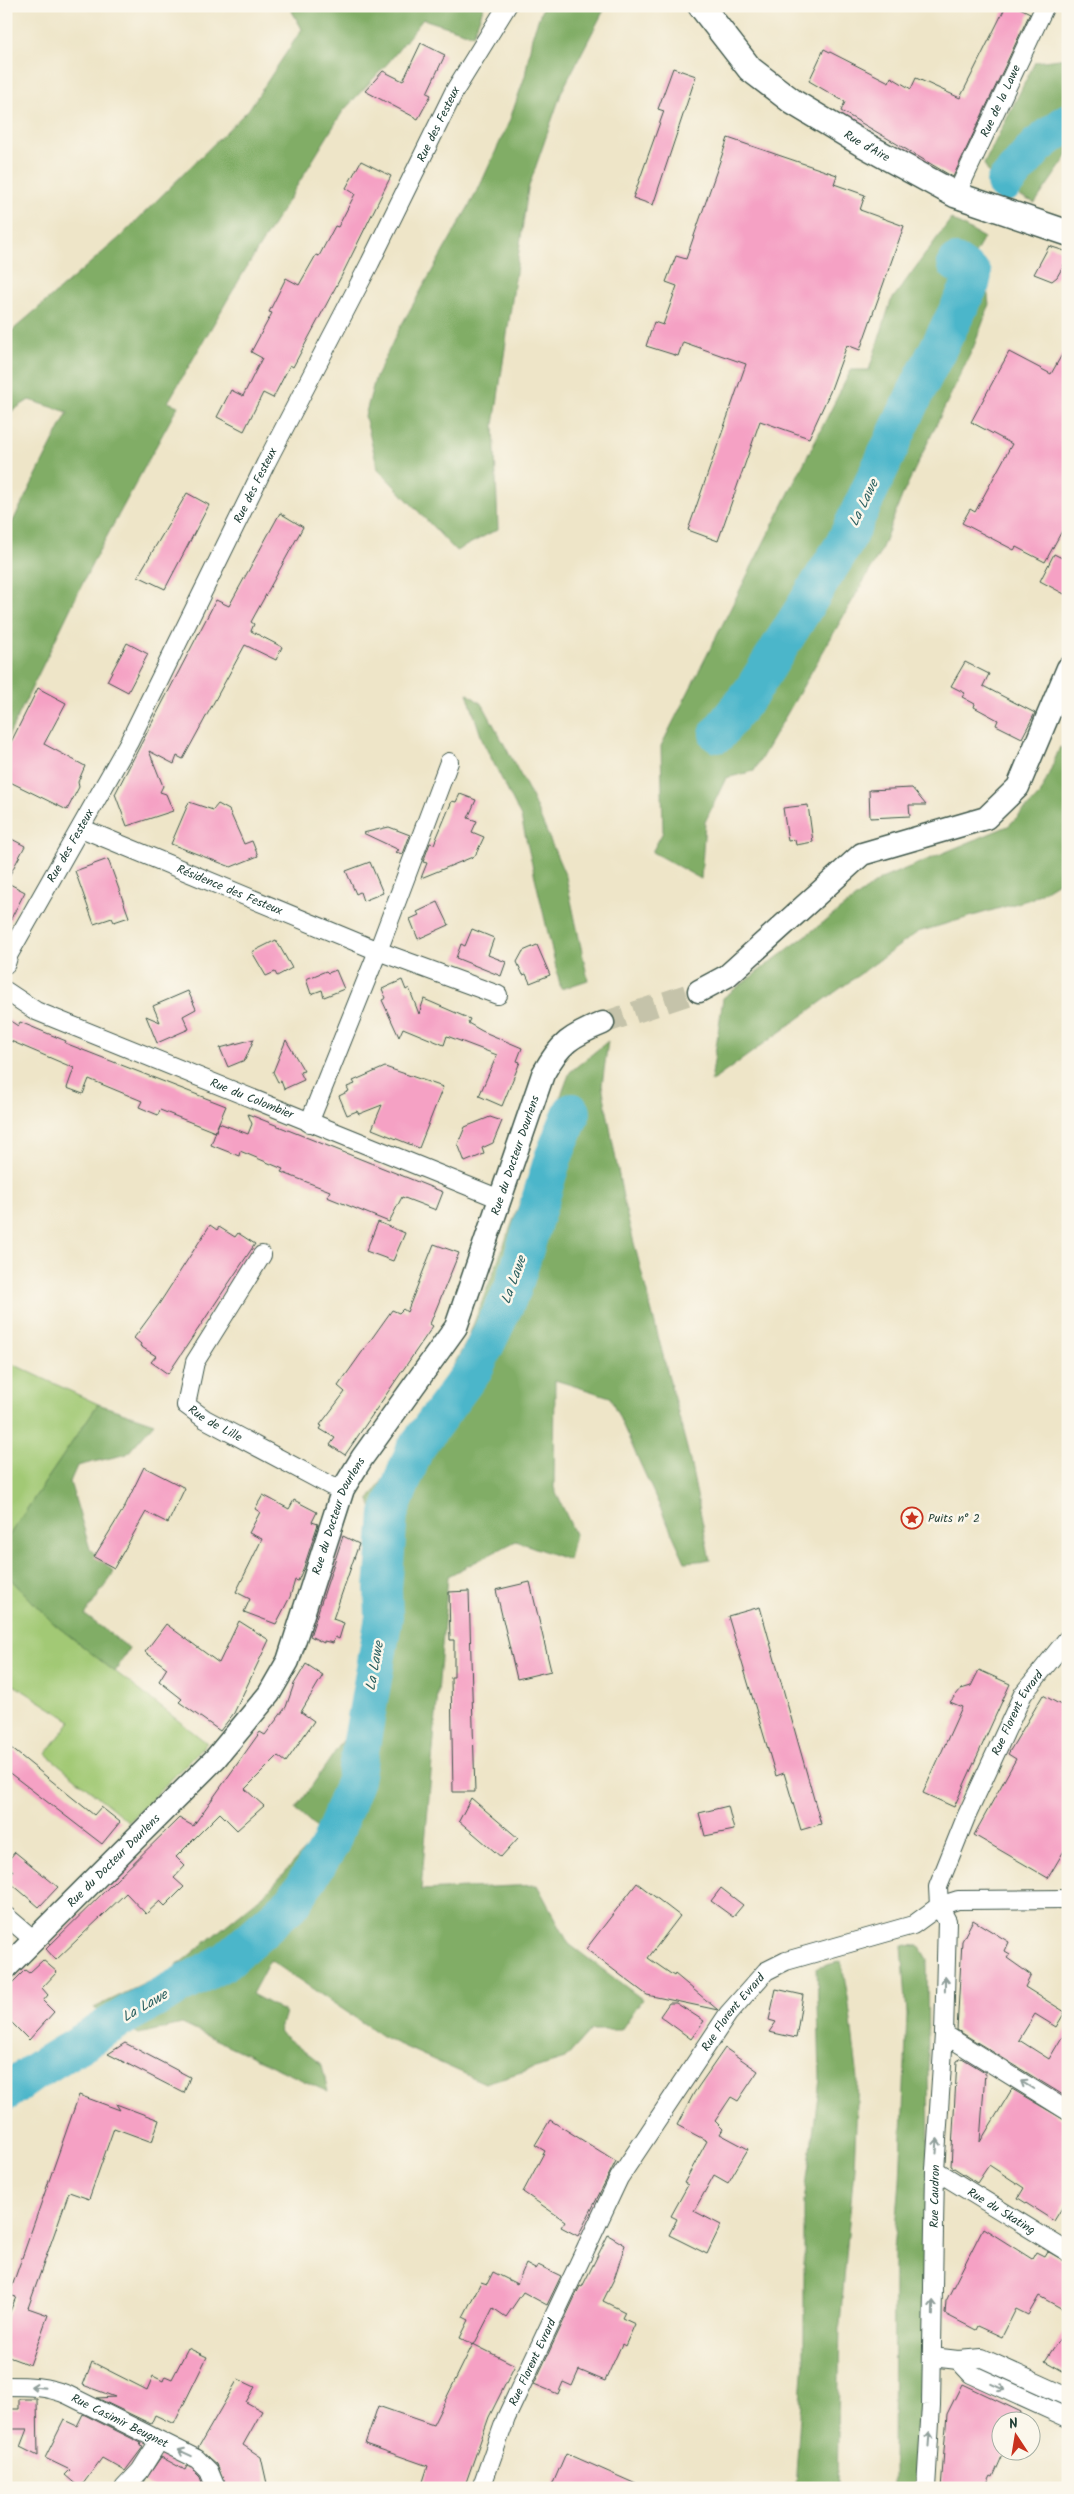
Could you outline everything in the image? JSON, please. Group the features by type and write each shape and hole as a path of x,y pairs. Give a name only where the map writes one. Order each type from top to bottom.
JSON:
{"main road":[{"name":"Rue d'Aire","path":"700,6 750,69 793,102 861,144 956,195 1068,233"}],"street":[{"name":"Rue de la Lawe","path":"956,195 1045,6"},
{"name":"Rue des Festeux","path":"6,964 128,742 455,90 506,7"},
{"path":"699,991 727,976 862,854 986,818 1018,787 1068,668"},
{"path":"309,1122 378,951 449,762"},
{"name":"Résidence des Festeux","path":"81,828 378,951 498,995"},
{"name":"Rue du Colombier","path":"6,991 36,1010 500,1199"},
{"name":"Rue du Docteur Dourlens","path":"6,1968 215,1759 268,1694 288,1661 343,1489 362,1458 456,1327 543,1074 554,1054 575,1034 603,1024"},
{"name":"Rue de Lille","path":"262,1255 195,1362 186,1405 205,1419 331,1486 343,1489"},
{"name":"Rue Florent Evrard","path":"481,2488 506,2418 619,2178 728,2014 766,1970 786,1961 913,1925 938,1906 938,1887 959,1832 1023,1694 1068,1638"},
{"path":"938,1906 958,1900 1068,1899"},
{"name":"Rue Caudron","path":"926,2488 932,2357 935,2170 944,2034 947,1921 938,1906"},
{"path":"6,1916 34,1940"},
{"path":"944,2034 1068,2112"},
{"name":"Rue du Skating","path":"935,2170 1068,2252"},
{"path":"932,2357 958,2360 982,2358 1068,2397"},
{"path":"958,2360 971,2374 1068,2418"},
{"name":"Rue Casimir Beugnet","path":"6,2386 52,2388 204,2463 216,2488"},
{"path":"124,2488 140,2471 159,2441"}],"green space":[{"path":"289,6 484,6 473,35 423,19 388,63 343,111 242,275 168,402 178,406 94,560 6,741 6,535 68,412 29,400 6,415 6,336 118,239 249,109 302,29"},
{"path":"543,6 605,6 605,8 562,91 528,189 494,425 498,529 456,551 378,469 365,416 375,379 398,331 478,190 509,122 525,76 532,37"},
{"path":"1068,58 1068,155 1035,203 995,185 984,164 1035,62"},
{"path":"951,219 984,238 965,271 987,285 989,306 974,346 902,496 880,553 754,771 726,778 705,822 701,879 652,852 663,832 661,746 851,370 869,370 891,301"},
{"path":"467,693 483,705 528,789 566,877 588,980 561,989 521,817 483,742"},
{"path":"1060,747 1068,750 1068,876 1031,899 918,932 711,1082 723,998 881,879 1008,826 1040,795"},
{"path":"608,1041 602,1085 625,1208 689,1456 710,1560 685,1562 610,1397 555,1380 554,1488 575,1534 569,1560 516,1541 448,1576 421,1890 537,1885 569,1944 642,1999 621,2030 591,2030 565,2059 485,2083 385,2038 270,1960 252,1994 285,2012 279,2032 322,2065 328,2092 182,2024 139,2034 94,2008 169,1972 268,1891 321,1832 296,1809 352,1727 401,1602 369,1500 424,1419 467,1341 570,1072"},
{"path":"6,1361 98,1404 6,1540"},
{"path":"98,1404 154,1423 127,1454 77,1466 70,1482 90,1549 114,1572 85,1615 129,1648 115,1672 53,1623 6,1574 6,1540"},
{"path":"6,1574 53,1623 207,1743 129,1822 46,1754 71,1721 6,1680"},
{"path":"902,1945 919,1946 927,1959 929,2164 922,2364 915,2488 893,2488 894,2250 900,2182 907,2015"},
{"path":"841,1961 848,1997 858,2079 854,2168 840,2324 837,2488 795,2488 804,2358 804,2202 820,2079 817,1968"}],"building":[{"path":"1006,6 1016,6 1030,13 953,177 841,111 845,102 809,81 824,49 889,82 891,77 911,89 916,78 960,98"},
{"path":"421,43 445,55 427,93 431,95 418,119 365,91 383,71 403,81"},
{"path":"673,68 696,76 653,205 633,198 664,111 658,109"},
{"path":"728,138 837,175 834,184 865,195 860,210 904,226 860,350 847,345 830,392 809,438 760,421 718,541 688,530 746,364 683,342 678,356 646,346 654,322 663,325 677,286 666,282 676,256 686,259"},
{"path":"361,161 391,176 341,277 293,367 290,365 273,398 263,393 244,431 217,417 231,390 243,396 262,358 251,352 272,313 269,312 286,278 299,285 316,255 319,256 335,226 338,227 355,194 346,188"},
{"path":"1049,246 1068,252 1068,258 1057,277 1052,281 1034,274"},
{"path":"1068,344 1068,520 1045,562 1016,547 1014,550 962,523 970,509 975,512 1012,444 971,422 1009,352 1051,374"},
{"path":"187,493 209,505 165,589 138,576"},
{"path":"280,513 303,527 251,622 254,624 251,631 282,647 276,660 245,645 183,759 177,756 174,764 149,751 163,786 160,792 166,794 173,811 127,826 115,794 216,600 229,606"},
{"path":"1054,554 1068,561 1068,596 1040,581"},
{"path":"127,643 148,654 128,692 107,681"},
{"path":"965,662 989,674 983,686 1035,713 1022,738 996,725 998,720 974,707 975,704 962,697 965,693 951,686"},
{"path":"38,688 66,703 44,744 85,766 78,782 79,787 67,810 6,780 6,752"},
{"path":"912,788 926,805 909,805 910,816 870,818 869,790"},
{"path":"460,794 476,800 468,818 477,821 472,832 484,837 475,856 421,878 427,863 423,862 430,843 434,844 452,801 456,802"},
{"path":"189,802 213,810 218,804 229,810 244,844 252,841 258,856 231,867 171,844"},
{"path":"808,805 813,842 796,845 795,840 788,841 783,808"},
{"path":"389,827 410,835 403,854 395,852 399,850 363,833"},
{"path":"6,836 25,846 6,882"},
{"path":"108,859 129,917 114,922 112,918 94,924 75,871"},
{"path":"370,862 383,893 363,901 360,892 356,894 346,871"},
{"path":"6,882 25,892 6,928"},
{"path":"438,902 449,925 418,939 410,919 419,915 417,912"},
{"path":"472,929 494,938 488,955 506,962 501,976 456,958 461,944 465,946"},
{"path":"276,940 292,968 277,976 275,972 266,976 252,952"},
{"path":"537,945 550,975 530,983 526,974 523,975 517,962 523,951"},
{"path":"336,970 344,989 324,997 322,990 311,994 306,979 326,971 328,973"},
{"path":"402,980 406,990 409,988 419,1014 424,999 470,1019 468,1023 482,1031 522,1048 517,1061 520,1062 502,1106 479,1096 497,1055 447,1036 444,1045 403,1028 399,1037 382,1000 386,998 382,989"},
{"path":"188,991 196,1009 183,1016 189,1029 157,1043 146,1016 160,1022 153,1006"},
{"path":"6,1018 18,1026 20,1022 66,1041 65,1043 226,1106 215,1132 160,1110 158,1115 139,1107 142,1101 89,1079 83,1094 67,1088 74,1068 6,1039"},
{"path":"254,1039 245,1060 228,1067 220,1048"},
{"path":"286,1040 304,1071 300,1072 304,1080 284,1089 281,1081 278,1082 273,1072"},
{"path":"385,1067 443,1087 419,1148 372,1129 382,1105 359,1114 357,1111 347,1115 339,1096 349,1091 347,1087 355,1084 353,1081"},
{"path":"248,1114 443,1192 436,1210 402,1197 389,1222 327,1197 330,1191 281,1172 283,1169 240,1151 239,1156 211,1145 219,1123 248,1134 252,1124"},
{"path":"490,1117 502,1121 493,1143 482,1148 484,1154 465,1162 458,1144 465,1127"},
{"path":"378,1222 405,1233 393,1261 366,1251"},
{"path":"210,1225 217,1230 219,1227 235,1237 238,1233 255,1244 168,1374 151,1362 156,1356 140,1346 141,1344 134,1338 159,1304"},
{"path":"434,1244 459,1253 430,1324 433,1326 345,1455 330,1445 335,1438 320,1429 322,1426 320,1425 345,1392 338,1386 392,1310 399,1313 403,1309 407,1312"},
{"path":"144,1467 185,1488 168,1523 146,1512 114,1568 94,1557 124,1508"},
{"path":"263,1495 289,1509 294,1500 317,1512 312,1522 318,1524 304,1567 298,1581 295,1580 290,1597 276,1624 244,1612 250,1599 236,1592 262,1539 249,1533 260,1512 255,1509"},
{"path":"343,1536 359,1544 333,1619 344,1623 339,1639 335,1637 333,1643 324,1641 324,1643 310,1636"},
{"path":"530,1582 551,1671 517,1679 496,1590"},
{"path":"469,1591 475,1792 453,1792 451,1677 454,1677 454,1640 450,1640 449,1592"},
{"path":"760,1607 821,1824 801,1830 784,1773 776,1776 728,1616"},
{"path":"239,1621 269,1640 234,1713 220,1731 179,1702 182,1699 159,1681 167,1668 145,1652 166,1624 219,1663"},
{"path":"306,1664 323,1675 301,1712 314,1721 286,1762 278,1756 245,1789 264,1806 237,1830 220,1813 176,1857 185,1866 174,1878 184,1887 165,1906 160,1901 146,1914 126,1893 56,1960 46,1949 179,1818 193,1826 260,1732 265,1735 286,1707 294,1684"},
{"path":"979,1670 1010,1684 954,1807 923,1793 962,1707 950,1702 961,1689 971,1686"},
{"path":"1043,1695 1068,1709 1068,1844 1048,1878 974,1835 1016,1759 1008,1754"},
{"path":"6,1744 94,1815 101,1807 120,1822 102,1844 7,1771"},
{"path":"471,1798 518,1838 501,1857 459,1821"},
{"path":"728,1806 734,1830 705,1836 699,1813"},
{"path":"15,1852 58,1887 39,1907 6,1879 13,1871 6,1863"},
{"path":"637,1883 680,1916 648,1958 674,1976 675,1974 718,2010 647,1995 586,1949"},
{"path":"721,1888 743,1905 733,1917 711,1901"},
{"path":"973,1920 1009,1942 1005,1951 1010,1954 1007,1958 1031,1975 1025,1987 1065,2012 1056,2027 1035,2014 1019,2040 1049,2059 1068,2027 1068,2098 957,2030 962,1941"},
{"path":"43,1960 57,1972 42,1988 48,1995 43,2001 54,2012 29,2040 6,2017 6,1989 25,1970 29,1973"},
{"path":"776,1989 803,1995 796,2038 769,2032 776,2022 769,2020"},
{"path":"669,2003 676,2003 704,2021 691,2039 660,2016"},
{"path":"125,2043 190,2077 184,2093 108,2054"},
{"path":"725,2048 758,2071 738,2101 731,2097 715,2121 723,2129 720,2134 748,2149 728,2183 714,2175 694,2211 721,2225 707,2254 669,2235 677,2219 671,2216 688,2185 684,2183 707,2141 677,2125 694,2093"},
{"path":"962,2058 985,2072 980,2142 1012,2089 1068,2122 1068,2198 1054,2221 1018,2198 1024,2188 989,2165 977,2183 951,2166 957,2061"},
{"path":"79,2095 120,2110 116,2104 159,2120 152,2142 114,2128 89,2199 69,2192 28,2308 48,2315 30,2365 6,2356 6,2321 16,2297 9,2295"},
{"path":"550,2120 616,2161 578,2236 561,2227 565,2221 523,2192 545,2151 535,2145"},
{"path":"983,2228 1032,2259 1036,2252 1044,2256 1047,2251 1068,2263 1068,2312 1039,2296 1028,2315 1016,2309 1002,2337 978,2326 976,2330 945,2314 946,2301"},
{"path":"608,2235 625,2245 614,2279 603,2301 625,2312 622,2318 635,2324 625,2346 622,2344 605,2381 579,2370 572,2386 563,2382 558,2394 534,2384 580,2286 582,2287"},
{"path":"526,2264 535,2269 538,2265 561,2276 547,2305 523,2292 506,2317 493,2308 474,2345 460,2338 469,2320 463,2317 481,2282 487,2284 493,2272 517,2284"},
{"path":"1068,2326 1068,2374 1045,2361"},
{"path":"473,2344 515,2365 489,2417 464,2488 421,2488 428,2466 365,2444 378,2406 433,2425"},
{"path":"188,2348 207,2357 174,2424 155,2415 151,2424 97,2398 115,2397 83,2385 92,2362 147,2390 153,2376 163,2381 165,2376 172,2379"},
{"path":"238,2379 255,2387 246,2402 262,2411 243,2445 261,2457 268,2488 226,2488 217,2464 198,2448"},
{"path":"962,2384 1021,2412 992,2412 992,2462 1000,2462 993,2477 991,2476 985,2488 941,2488 947,2414"},
{"path":"19,2399 37,2399 38,2456 20,2447 27,2429 6,2429 6,2409 19,2409"},
{"path":"83,2414 141,2443 140,2446 143,2447 125,2471 102,2458 80,2488 65,2475 70,2470 45,2458 64,2420 77,2426"},
{"path":"566,2453 645,2488 551,2488"},
{"path":"161,2457 185,2470 187,2466 191,2468 200,2477 204,2488 153,2488 144,2482"}],"waterway":[{"name":"La Lawe","path":"1005,183 1037,146 1068,122"},
{"name":"La Lawe","path":"718,734 752,691 844,544 917,390 971,284 973,275 956,263"},
{"name":"La Lawe","path":"6,2092 34,2072 128,2014 226,1961 293,1902 330,1845 355,1780 384,1617 383,1589 389,1514 415,1449 474,1369 513,1288 553,1158 572,1112"}],"tunnel":[{"path":"603,1023 699,991"}],"place":[{"name":"Puits n° 2","path":"912,1518"}]}
